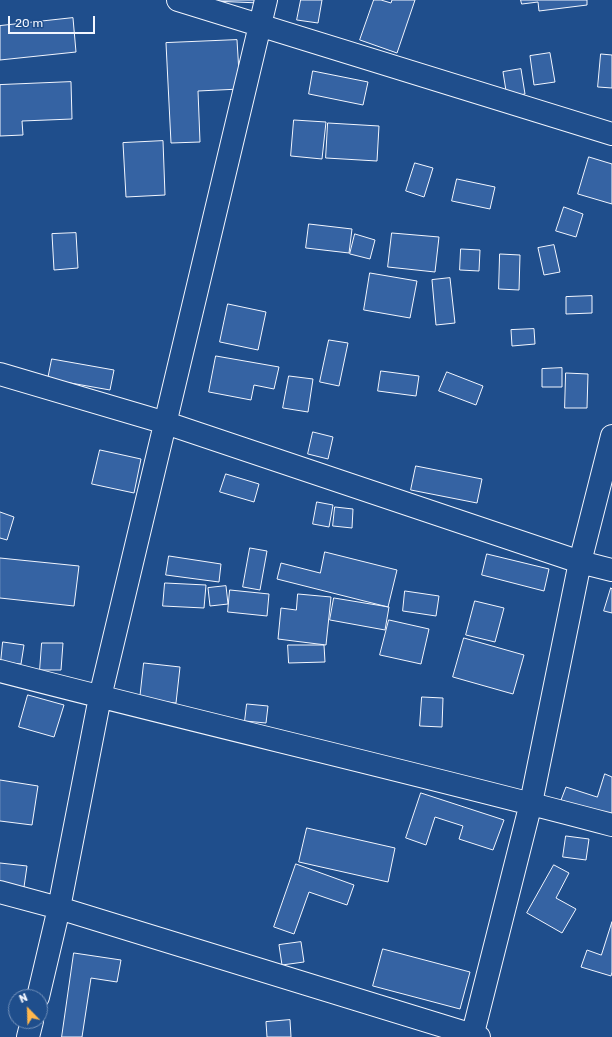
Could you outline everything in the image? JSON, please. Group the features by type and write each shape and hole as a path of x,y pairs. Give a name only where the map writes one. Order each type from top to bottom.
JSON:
{"street":[{"path":"178,0 612,134"},
{"path":"40,989 59,908 100,697 266,0"},
{"path":"0,374 166,422 580,562 612,570"},
{"path":"0,892 59,908 475,1036 531,803 580,562 612,436"},
{"path":"0,671 531,803 612,825"}],"building":[{"path":"260,0 260,3 211,1"},
{"path":"301,0 322,0 318,23 297,20"},
{"path":"374,0 381,0 391,3 392,0 415,0 397,53 360,40"},
{"path":"521,0 587,0 587,5 539,11 538,2 522,4"},
{"path":"73,18 76,52 0,60 0,26"},
{"path":"237,40 240,89 198,91 200,142 171,143 166,43"},
{"path":"550,53 555,82 534,85 530,56"},
{"path":"601,54 612,55 612,88 598,87"},
{"path":"521,69 525,94 507,97 503,72"},
{"path":"313,71 368,82 363,105 309,94"},
{"path":"71,82 72,119 22,121 23,135 0,136 0,85"},
{"path":"294,120 326,122 322,159 291,156"},
{"path":"328,123 379,126 377,161 326,158"},
{"path":"163,141 165,195 126,197 123,143"},
{"path":"589,157 612,164 612,204 578,194"},
{"path":"415,163 433,168 424,197 406,191"},
{"path":"457,179 495,187 490,209 452,201"},
{"path":"564,207 583,214 576,237 556,231"},
{"path":"309,224 352,229 349,253 306,248"},
{"path":"76,233 78,268 54,270 52,234"},
{"path":"392,233 439,237 435,272 388,267"},
{"path":"355,234 375,240 370,259 350,254"},
{"path":"554,245 560,272 544,275 538,248"},
{"path":"461,249 480,250 479,271 460,270"},
{"path":"500,254 520,255 519,290 499,289"},
{"path":"370,273 417,281 410,318 364,310"},
{"path":"450,278 455,323 436,325 432,280"},
{"path":"592,296 592,313 566,314 566,297"},
{"path":"228,304 266,312 258,350 220,342"},
{"path":"534,329 535,344 512,346 511,330"},
{"path":"329,340 348,343 339,386 320,382"},
{"path":"216,356 279,367 274,389 254,385 251,400 209,392"},
{"path":"52,359 114,370 110,390 48,379"},
{"path":"562,368 562,387 542,387 542,369"},
{"path":"381,371 419,376 416,396 378,391"},
{"path":"447,372 483,386 476,405 439,391"},
{"path":"566,373 588,374 587,408 565,408"},
{"path":"289,376 313,379 308,412 283,408"},
{"path":"313,432 333,437 328,459 308,454"},
{"path":"100,450 141,459 134,493 92,484"},
{"path":"416,466 482,479 477,503 411,490"},
{"path":"226,474 259,484 254,502 220,492"},
{"path":"317,502 333,505 329,527 313,524"},
{"path":"335,507 353,509 352,528 333,526"},
{"path":"0,512 14,517 7,540 0,538"},
{"path":"250,548 267,551 260,590 243,587"},
{"path":"325,552 397,570 388,607 277,579 281,563 320,573"},
{"path":"487,554 549,569 544,591 482,575"},
{"path":"169,556 221,564 219,582 166,575"},
{"path":"0,558 79,566 74,606 0,598"},
{"path":"165,583 206,585 204,608 163,606"},
{"path":"226,586 228,604 210,606 208,588"},
{"path":"611,588 612,589 612,613 604,611"},
{"path":"230,590 269,594 267,616 228,612"},
{"path":"405,591 439,596 436,616 403,611"},
{"path":"298,594 331,597 326,645 278,639 281,608 296,610"},
{"path":"334,598 389,607 385,630 330,620"},
{"path":"475,601 504,608 495,642 466,635"},
{"path":"389,620 429,629 421,664 380,655"},
{"path":"464,638 524,655 513,694 453,677"},
{"path":"3,642 24,645 21,664 1,662"},
{"path":"42,643 63,643 61,670 40,670"},
{"path":"288,645 324,645 325,662 289,663"},
{"path":"144,663 180,667 176,703 140,699"},
{"path":"28,695 64,705 54,737 19,727"},
{"path":"422,697 443,698 442,727 420,726"},
{"path":"247,704 268,706 266,723 245,721"},
{"path":"605,774 612,777 612,817 561,800 566,787 597,797"},
{"path":"0,780 38,786 32,825 0,821"},
{"path":"421,793 504,820 493,850 459,839 463,826 435,817 426,845 406,838"},
{"path":"307,828 395,848 388,882 299,862"},
{"path":"566,836 589,839 586,860 563,857"},
{"path":"0,863 27,866 24,887 0,884"},
{"path":"296,864 354,885 347,905 309,892 294,934 274,927"},
{"path":"554,865 569,873 556,898 576,909 562,933 527,913"},
{"path":"612,922 611,976 581,967 587,950 601,955"},
{"path":"301,942 304,962 282,965 279,945"},
{"path":"383,949 470,972 460,1009 373,986"},
{"path":"74,953 121,960 117,982 91,978 82,1037 62,1037"},
{"path":"290,1020 291,1037 267,1037 266,1022"}]}
